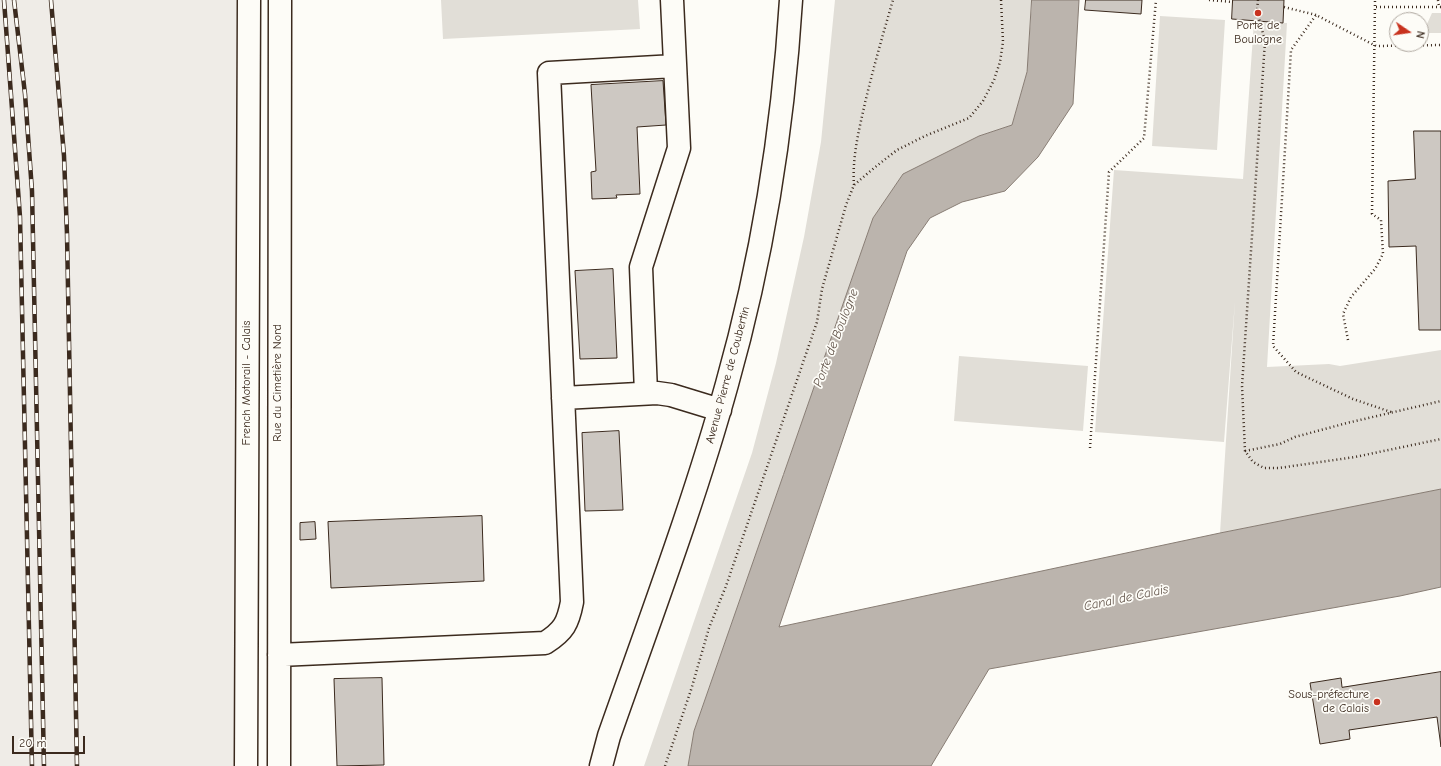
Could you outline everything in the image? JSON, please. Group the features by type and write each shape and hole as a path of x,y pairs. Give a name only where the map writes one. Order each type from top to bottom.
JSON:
{"street":[{"name":"French Motorail - Calais","path":"246,766 249,0"},
{"name":"Rue du Cimetière Nord","path":"279,766 280,0"},
{"path":"646,393 641,267 679,148 672,0"},
{"name":"Avenue Pierre de Coubertin","path":"601,766 609,736 679,535 720,410 743,323 761,235 782,100 791,0"},
{"path":"279,655 545,643 558,635 568,621 572,602 549,73 675,66"},
{"path":"563,398 646,393 671,395 720,410"},
{"name":"Avenue Pierre de Coubertin","path":"595,766 609,736"}],"path":[{"path":"854,186 853,168 860,127 874,64 892,0"},
{"path":"665,766 691,690 709,628 726,586 817,322 824,282 846,205 854,186 897,150 969,118 983,101 994,80 1000,62 1003,42 1001,0"},
{"path":"1090,448 1109,172 1144,138 1156,0"},
{"path":"1209,0 1233,2"},
{"path":"1258,0 1258,11 1265,41 1242,386 1245,451 1253,462 1264,468 1279,468 1355,457 1441,439"},
{"path":"1348,340 1343,314 1351,297 1375,269 1384,254 1381,220 1372,214 1376,0"},
{"path":"1376,7 1440,7 1438,0"},
{"path":"1284,7 1316,15 1376,46 1441,45"},
{"path":"1316,15 1291,50 1273,346 1296,372 1353,399 1391,412"},
{"path":"1245,451 1280,444 1295,437 1391,412 1441,401"}],"shaded area":[{"path":"0,0 236,0 238,766 0,766"},
{"path":"441,0 638,0 640,29 443,39"},
{"path":"835,0 1032,0 1027,72 1012,125 979,136 903,174 873,218 694,731 688,766 644,766 752,453 776,363 804,237 821,142"},
{"path":"1233,0 1284,0 1283,23 1287,23 1267,367 1329,364 1340,366 1441,350 1441,489 1220,533 1235,301 1224,442 1095,432 1114,170 1243,179 1254,21 1232,19"},
{"path":"1432,13 1441,13 1441,33 1429,33 1429,20"},
{"path":"1160,16 1225,20 1217,150 1152,146"},
{"path":"959,356 1088,366 1083,431 954,421"}],"water":[{"name":"Canal de Calais","path":"1032,0 1079,0 1073,104 1038,157 1005,191 962,202 930,218 907,251 779,627 1220,533 1441,489 1441,587 1400,596 989,669 931,766 688,766 694,731 873,218 903,174 979,136 1012,125 1027,72"}],"building":[{"path":"1086,0 1142,0 1141,14 1085,10"},
{"name":"Porte de Boulogne","path":"1233,0 1284,0 1283,23 1232,19"},
{"path":"663,81 666,125 637,127 640,194 616,195 617,198 592,199 591,172 596,171 591,85"},
{"path":"1414,131 1441,131 1441,330 1419,330 1416,246 1389,247 1388,181 1415,179"},
{"path":"613,269 617,358 580,359 575,271"},
{"path":"619,431 623,510 585,511 582,433"},
{"path":"482,516 484,581 331,588 328,522"},
{"path":"315,522 316,539 300,540 300,523"},
{"name":"Sous-préfecture de Calais","path":"1441,672 1441,747 1437,717 1349,730 1350,739 1320,744 1310,683 1341,678 1342,687"},
{"path":"382,678 384,765 337,766 334,679"}],"railway":[{"path":"4,0 20,217 32,766"},
{"path":"14,0 25,94 32,191 44,766"},
{"path":"51,0 64,156 67,234 77,766"}],"place":[{"name":"Porte de Boulogne","path":"1258,13"},
{"name":"Sous-préfecture de Calais","path":"1377,702"}]}
